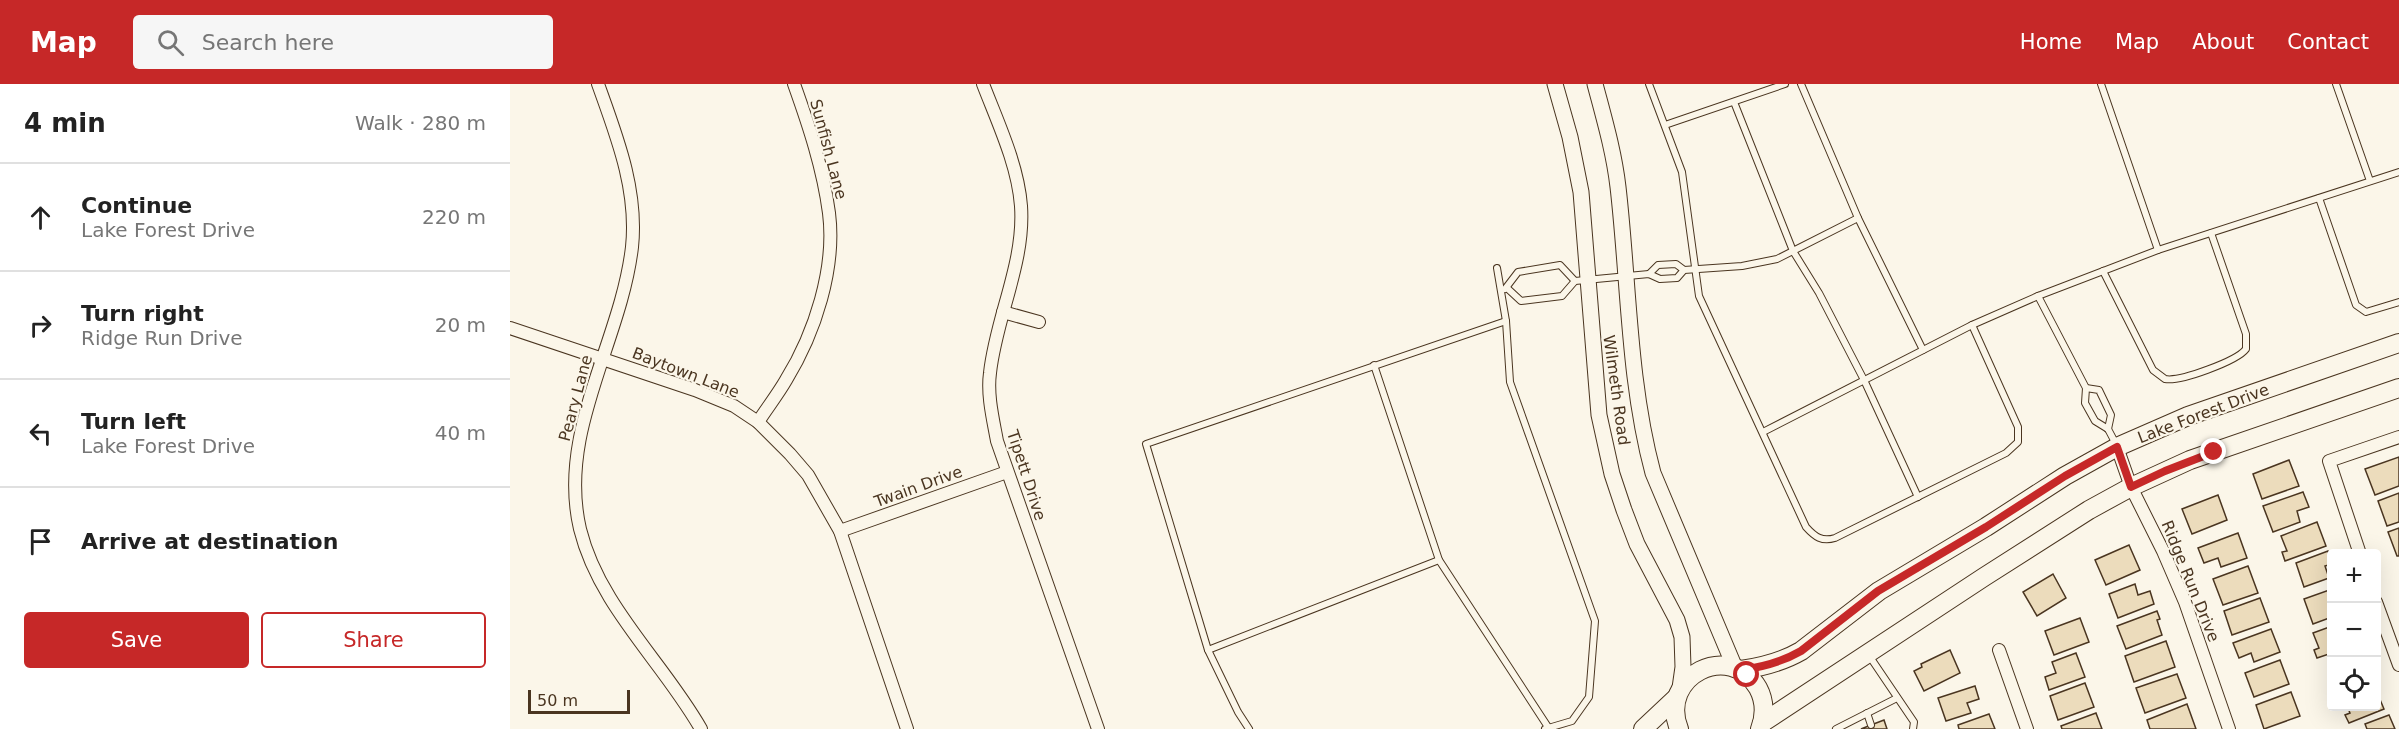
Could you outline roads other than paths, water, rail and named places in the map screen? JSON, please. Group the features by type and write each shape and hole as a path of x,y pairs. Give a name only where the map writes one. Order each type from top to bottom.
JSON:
{"main road":[{"name":"Lake Forest Drive","path":"1678,693 1694,674 1702,669 1722,665 1738,669 1760,667 1789,658 1878,591 1986,527 2065,476 2117,447 2188,416 2399,343"},
{"path":"1761,726 2089,510 2131,487 2190,460 2399,387"},
{"path":"1738,669 1761,693 1764,713 1761,726"},
{"path":"1643,729 1678,693"},
{"path":"1678,693 1675,717 1679,729"}],"street":[{"name":"Peary Lane","path":"598,84 628,176 632,212 632,244 627,275 581,429 574,482 580,528 592,564 609,598 686,703 701,729"},
{"name":"Sunfish Lane","path":"758,422 787,379 810,334 830,250 829,214 822,173 794,84"},
{"name":"Tipett Drive","path":"983,84 1014,171 1020,206 1019,245 993,348 990,376 997,441 1098,729"},
{"name":"Wilmeth Road","path":"1555,84 1570,137 1581,192 1581,280 1599,415 1612,474 1637,544 1677,620 1683,646 1678,693"},
{"name":"Wilmeth Road","path":"1595,84 1611,147 1617,185 1636,385 1653,473 1738,669"},
{"path":"1003,312 1039,322"},
{"name":"Baytown Lane","path":"510,328 695,390 734,406 758,422 808,475 840,531 906,729"},
{"path":"2358,549 2329,461 2399,437"},
{"name":"Ridge Run Drive","path":"2117,447 2131,487 2163,551 2180,592 2229,729"},
{"name":"Twain Drive","path":"840,531 1007,472"},
{"path":"2376,603 2399,665"},
{"path":"1999,650 2027,729"}],"lane":[{"path":"1649,84 1682,172 1694,269 1699,296 1706,315 1806,527 1820,539 1835,538 2006,453 2018,442 2018,427 1972,325"},
{"path":"1665,125 1785,84"},
{"path":"1802,84 1858,218 1923,350"},
{"path":"2101,84 2158,250"},
{"path":"2336,84 2370,181"},
{"path":"1734,102 1793,251 1819,293 1864,380 1918,497"},
{"path":"1763,432 1972,325 2038,296 2158,250 2399,172"},
{"path":"2319,198 2356,305 2366,312 2399,302"},
{"path":"1649,274 1658,266 1676,264 1684,270 1762,263 1793,251 1858,218"},
{"path":"2103,271 2153,369 2159,376 2171,381 2188,376 2242,355 2247,342 2211,233"},
{"path":"1504,289 1518,272 1560,265 1581,280"},
{"path":"1374,365 1439,561 1547,728 1572,721 1589,697 1595,621 1510,382 1504,289 1497,268"},
{"path":"1504,289 1521,301 1562,296 1581,280 1649,274 1660,279 1677,278 1684,270"},
{"path":"2038,296 2086,387 2085,403 2096,421 2108,429 2117,447"},
{"path":"1250,729 1238,712 1208,650 1146,444 1506,321"},
{"path":"2086,387 2099,390 2111,416 2108,429"},
{"path":"1208,650 1439,561"},
{"path":"1868,654 1914,722 1913,729"},
{"path":"1839,728 1897,698"},
{"path":"1867,713 1871,725"},
{"path":"1854,720 1857,729"}]}
